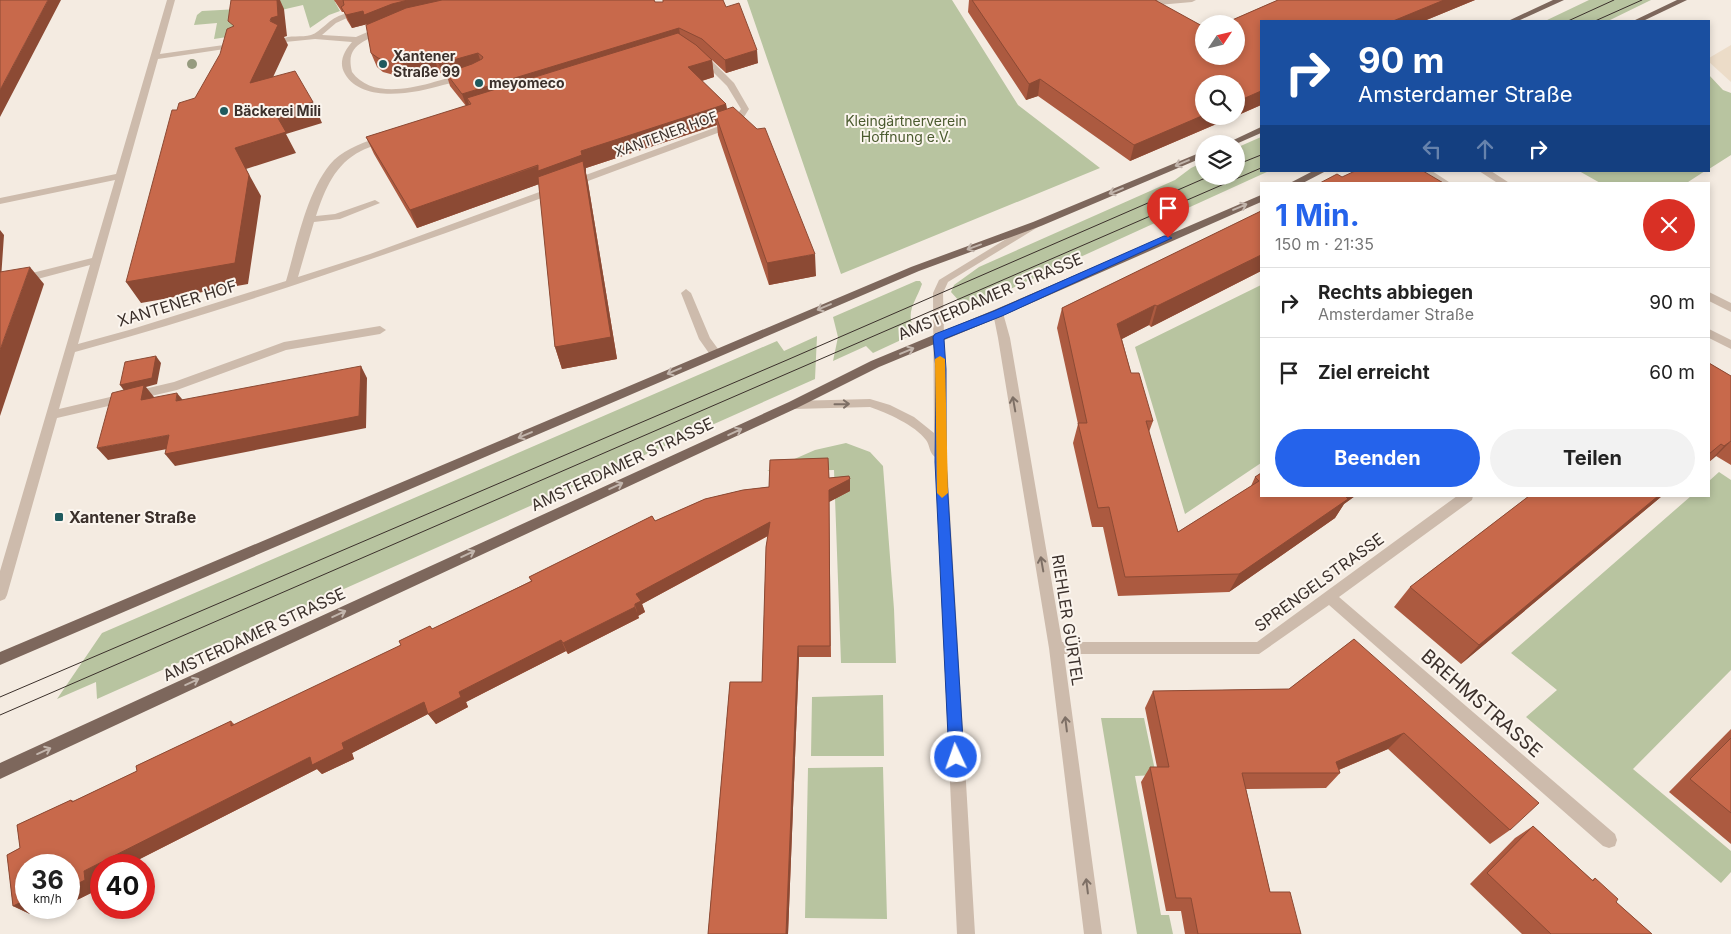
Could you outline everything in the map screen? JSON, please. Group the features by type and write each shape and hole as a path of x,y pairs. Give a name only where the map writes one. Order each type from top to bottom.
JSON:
{"main road":[{"path":"1514,20 1560,0"},
{"path":"1639,20 1683,0"},
{"path":"1245,137 1260,130"},
{"path":"0,659 915,269 1036,224 1195,158"},
{"path":"1297,182 1319,172"},
{"name":"AMSTERDAMER STRASSE","path":"0,770 793,405 875,364 998,314 1260,198"}],"street":[{"path":"0,595 119,176 172,0"},
{"path":"1155,2 1192,0"},
{"path":"1155,2 1173,12"},
{"path":"315,37 333,22 344,16"},
{"path":"285,40 315,37 358,40 390,26"},
{"path":"358,40 347,55 345,66 354,81 368,88 389,91 418,89 473,74"},
{"path":"154,57 238,45"},
{"name":"XANTENER HOF","path":"70,350 132,334 374,256 736,123 745,109 731,86 701,55 695,52"},
{"path":"291,283 322,186 337,163 362,145 391,136"},
{"path":"1427,172 1444,182"},
{"path":"1486,172 1502,182"},
{"path":"1494,172 1503,182"},
{"path":"0,201 119,176"},
{"path":"311,220 336,217 375,203"},
{"path":"966,934 941,462 941,369 938,337 938,293 944,280 1036,224"},
{"path":"0,285 96,260"},
{"path":"686,293 705,339 715,353"},
{"path":"1710,297 1731,308"},
{"name":"RIEHLER GÜRTEL","path":"998,314 1004,338 1056,648 1093,934"},
{"path":"51,415 127,399 176,386 284,346 380,330"},
{"path":"1710,333 1731,345"},
{"path":"793,405 870,403 886,408 910,420 931,437 941,462"},
{"name":"SPRENGELSTRASSE","path":"1056,648 1259,648 1466,497"},
{"name":"BREHMSTRASSE","path":"1328,596 1609,840"}],"green space":[{"path":"274,0 341,0 335,2 340,11 329,15 310,28 303,5 277,11"},
{"name":"Kleingärtnerverein Hoffnung e.V.","path":"747,0 952,0 1018,105 1100,168 841,274"},
{"path":"1589,0 1651,0 1610,20 1547,20"},
{"path":"239,9 240,35 214,39 217,23 194,25 197,15 202,11"},
{"path":"1710,76 1723,90 1731,93 1731,155 1710,168"},
{"path":"1260,137 1260,172 1267,172 1245,182 1245,144"},
{"path":"1195,166 1195,185 1238,185 975,305 960,302 951,292 954,285 979,267 1175,180"},
{"path":"1581,172 1703,172 1688,182 1598,182"},
{"path":"916,281 920,281 922,284 911,314 916,333 873,353 866,346 833,361 838,337 833,317"},
{"path":"1260,285 1260,464 1185,514 1135,347"},
{"path":"817,336 815,379 97,699 96,682 57,699 102,633 777,341 784,351"},
{"path":"846,443 870,452 883,466 894,609 896,663 841,663 834,470 767,471 815,450"},
{"path":"1719,472 1731,480 1731,670 1633,769 1731,851 1731,872 1721,883 1526,717 1557,690 1511,653 1690,497 1710,497 1710,480"},
{"path":"883,695 884,756 811,756 812,697"},
{"path":"1101,718 1144,718 1156,775 1135,776 1161,915 1169,915 1173,934 1137,934"},
{"path":"883,767 887,919 805,918 808,768"}],"shaded area":[{"path":"1731,45 1731,82 1710,63 1710,57"}],"building":[{"path":"0,0 48,0 0,90"},
{"path":"231,0 277,0 278,16 271,18 270,21 278,25 250,83 295,71 313,102 275,113 286,132 235,148 249,175 235,263 126,282 172,110 177,110 179,103 195,98 220,54 227,29 234,26 228,21"},
{"path":"343,0 408,0 364,15 363,11 346,15 341,7 344,5"},
{"path":"442,0 654,0 655,2 663,2 663,0 723,0 726,7 739,3 757,50 725,60 702,39 679,28 462,94 446,73 482,59 483,57 478,53 439,64 434,57 402,62 388,61 378,58 371,53 366,25 406,8"},
{"path":"972,0 1155,0 1195,22 1195,65 1245,65 1244,15 1278,0 1444,0 1395,20 1260,20 1260,91 1245,98 1245,75 1195,75 1195,119 1134,145 1040,79 1029,84"},
{"path":"678,33 696,45 712,60 688,67 726,104 581,151 582,155 538,171 538,165 410,210 366,137 471,104 467,98"},
{"path":"733,107 757,129 765,128 815,254 767,263 715,113"},
{"path":"583,161 611,337 555,347 538,177"},
{"path":"1353,172 1425,172 1442,182 1322,182 1337,174 1342,177"},
{"path":"1260,211 1260,255 1117,324 1131,373 1139,373 1153,421 1146,421 1178,532 1259,481 1255,477 1260,474 1260,497 1346,497 1348,499 1239,574 1125,577 1109,507 1098,508 1078,423 1087,423 1062,308"},
{"path":"30,267 0,350 0,272"},
{"path":"156,356 152,378 120,385 125,362"},
{"path":"1710,364 1731,376 1731,441 1724,446 1721,444 1710,453"},
{"path":"361,366 359,416 165,454 169,435 97,448 112,393 144,385 141,400 177,393 176,401"},
{"path":"828,458 829,478 849,476 850,479 829,490 830,646 798,646 786,934 708,934 730,682 762,682 766,547 770,522 636,594 641,601 635,604 635,607 563,643 561,640 459,692 461,697 428,714 424,702 342,743 344,749 312,765 310,757 118,854 90,854 90,868 84,871 85,880 80,882 80,854 15,854 15,905 13,906 7,855 20,848 17,825 71,800 72,802 137,771 136,766 231,721 231,726 401,645 399,641 430,626 432,629 532,581 529,577 652,516 655,521 705,499 743,490 769,487 770,460"},
{"path":"1528,497 1657,497 1479,645 1410,587"},
{"path":"1354,639 1539,803 1510,830 1404,733 1336,762 1340,773 1242,773 1270,892 1290,892 1301,934 1198,934 1191,898 1176,898 1150,767 1169,767 1153,691 1289,689"},
{"path":"1731,738 1731,813 1690,779"},
{"path":"1533,826 1593,881 1595,878 1618,899 1616,902 1652,934 1551,934 1487,873"}],"tram line":[{"path":"1570,20 1614,0"},
{"path":"1597,20 1642,0"},
{"path":"1245,161 1260,155"},
{"path":"0,715 1260,168"},
{"path":"0,697 787,360 1195,183"}],"slow traffic":[{"path":"940,359 942,493"}],"place":[{"name":"Xantener Straße 99","path":"383,64"},
{"name":"meyomeco","path":"479,83"},
{"name":"Bäckerei Mili","path":"224,111"},
{"name":"Xantener Straße","path":"59,517"}],"route":[{"path":"956,757 941,462 941,369 938,337 998,314 1168,238"}]}
